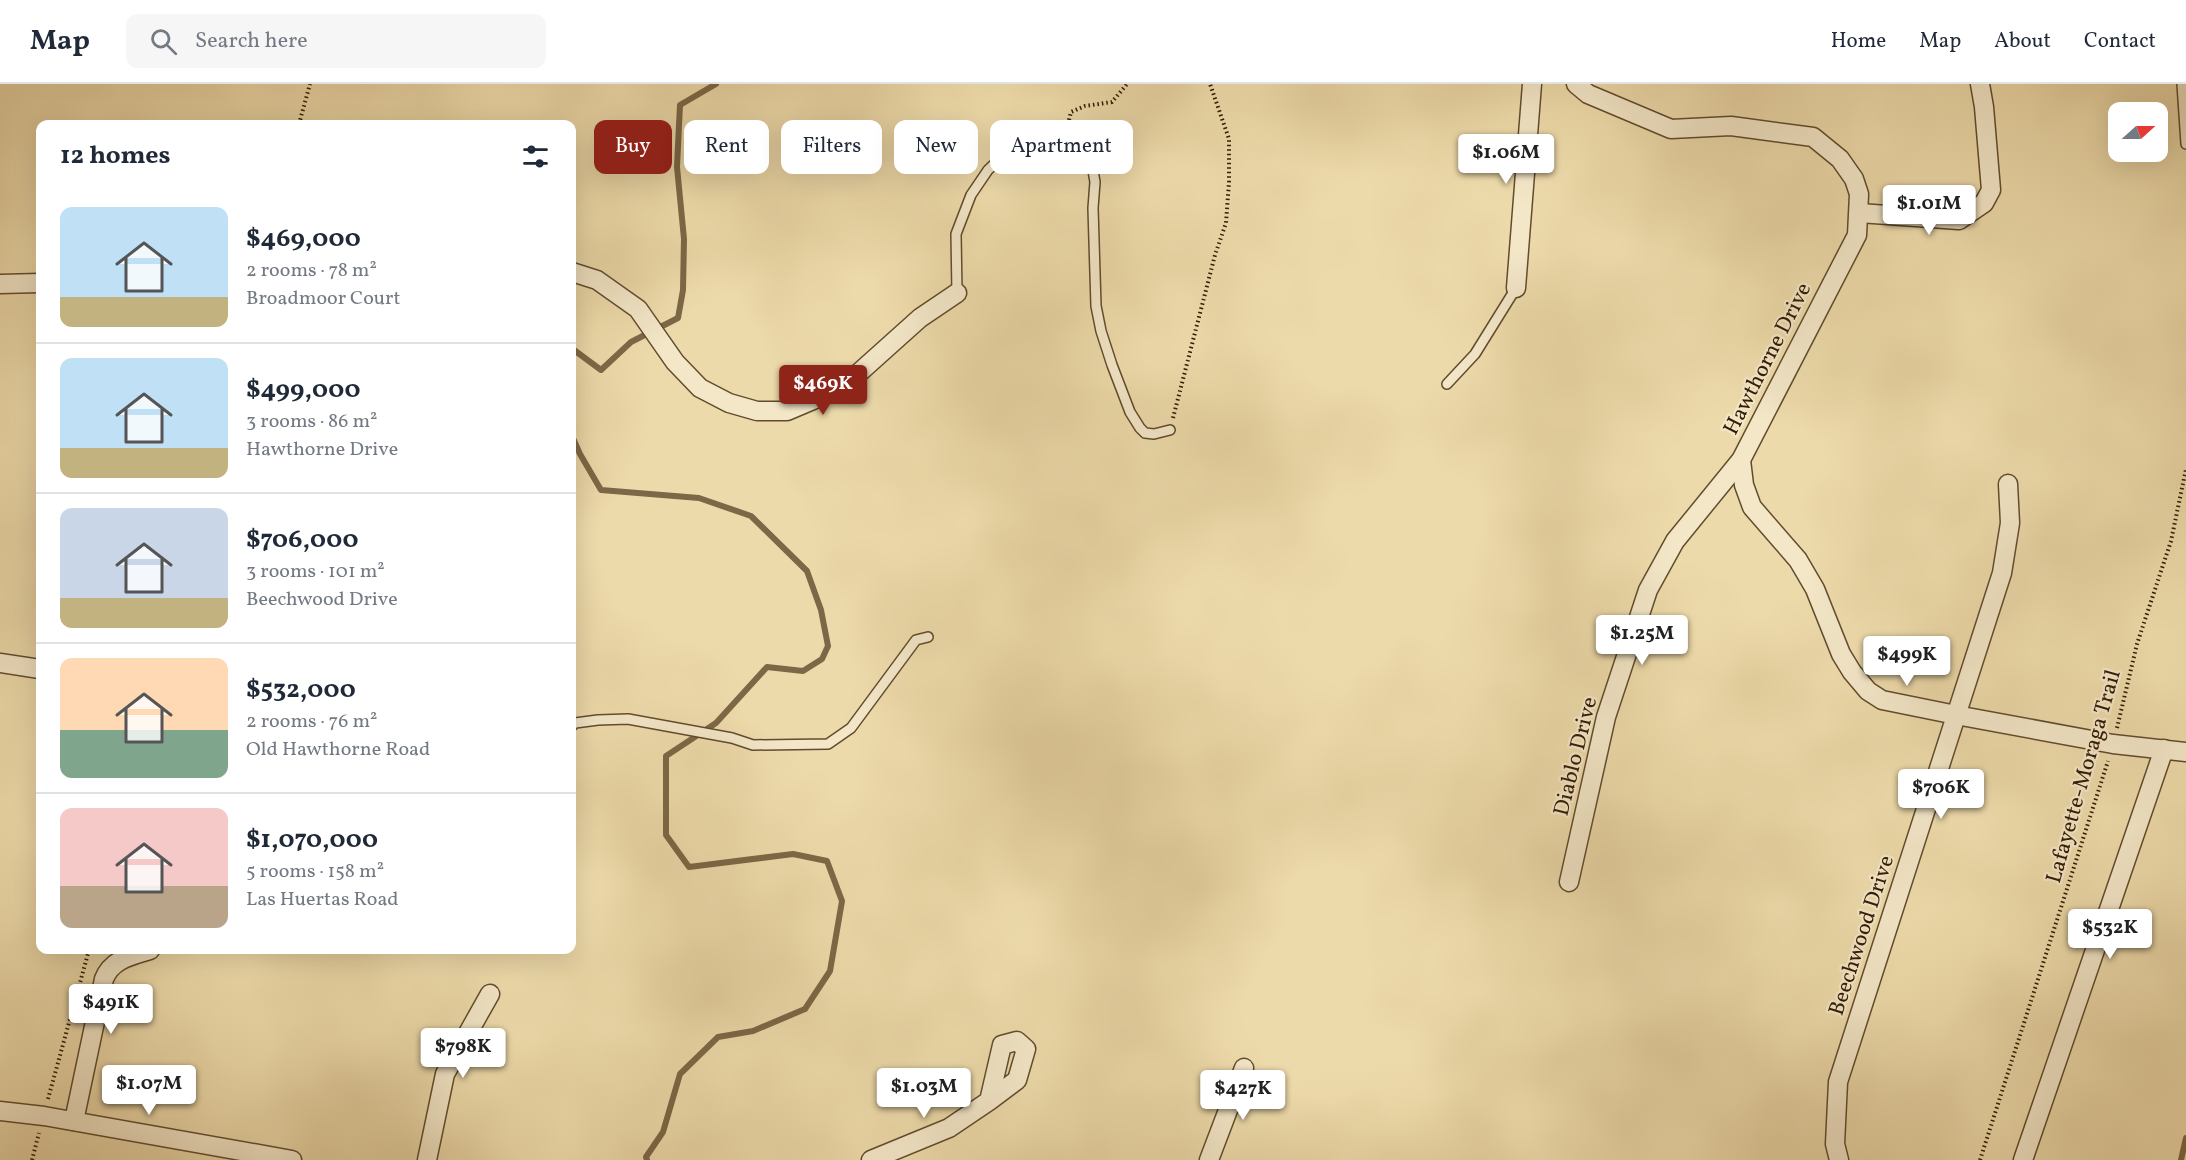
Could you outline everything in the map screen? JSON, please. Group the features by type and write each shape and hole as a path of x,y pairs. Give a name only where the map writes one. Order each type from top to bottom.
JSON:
{"street":[{"path":"1516,288 1532,84"},
{"name":"Hawthorne Drive","path":"1576,84 1588,94 1671,129 1731,126 1813,137 1840,159 1854,179 1859,194 1857,235 1741,460 1744,485 1752,507 1798,560 1815,589 1841,654 1868,691 1882,700 1956,715 2113,744 2186,752"},
{"path":"1859,213 1959,220 1984,203 1992,190 1980,84"},
{"path":"576,273 597,280 638,309 675,362 700,388 729,404 758,411 787,411 852,379 920,318 957,293"},
{"path":"0,284 36,284"},
{"name":"Diablo Drive","path":"1569,882 1606,717 1648,590 1675,541 1741,460"},
{"name":"Beechwood Drive","path":"1839,1160 1835,1144 1838,1082 2002,573 2010,523 2008,484"},
{"path":"0,663 36,668"},
{"path":"2023,1160 2164,749"},
{"path":"74,1121 104,979 109,967 121,959 137,954"},
{"path":"427,1160 445,1074 490,994"},
{"path":"1209,1160 1244,1068"},
{"path":"871,1160 949,1128 989,1101"},
{"path":"0,1111 74,1121 292,1160"}],"lane":[{"path":"2182,84 2186,144"},
{"path":"957,293 956,234 970,195 990,168"},
{"path":"1094,174 1096,306 1101,331 1130,412 1140,428 1145,433 1154,434 1170,430"},
{"path":"1447,384 1475,354 1516,288"},
{"path":"576,723 628,719 732,738 753,746 828,744 851,728 916,640 928,637"}],"path":[{"path":"300,120 310,84"},
{"path":"1069,120 1071,112 1084,106 1112,102 1127,84"},
{"path":"1170,430 1215,255 1226,223 1229,139 1210,84"},
{"name":"Lafayette-Moraga Trail","path":"1980,1160 2113,744 2137,644 2171,541 2186,469"},
{"path":"32,1160 87,954"}],"waterway":[{"path":"576,351 601,370 631,342 678,318 683,290 684,239 677,167 680,105 716,84"},
{"path":"576,445 601,490 699,498 751,516 807,571 821,610 828,646 822,659 803,671 767,667 716,723 666,756 666,835 689,867 793,854 827,861 842,901 830,971 805,1009 753,1031 718,1037 680,1074 663,1132 646,1157 647,1160"},
{"path":"2181,1160 2186,1138"}]}
